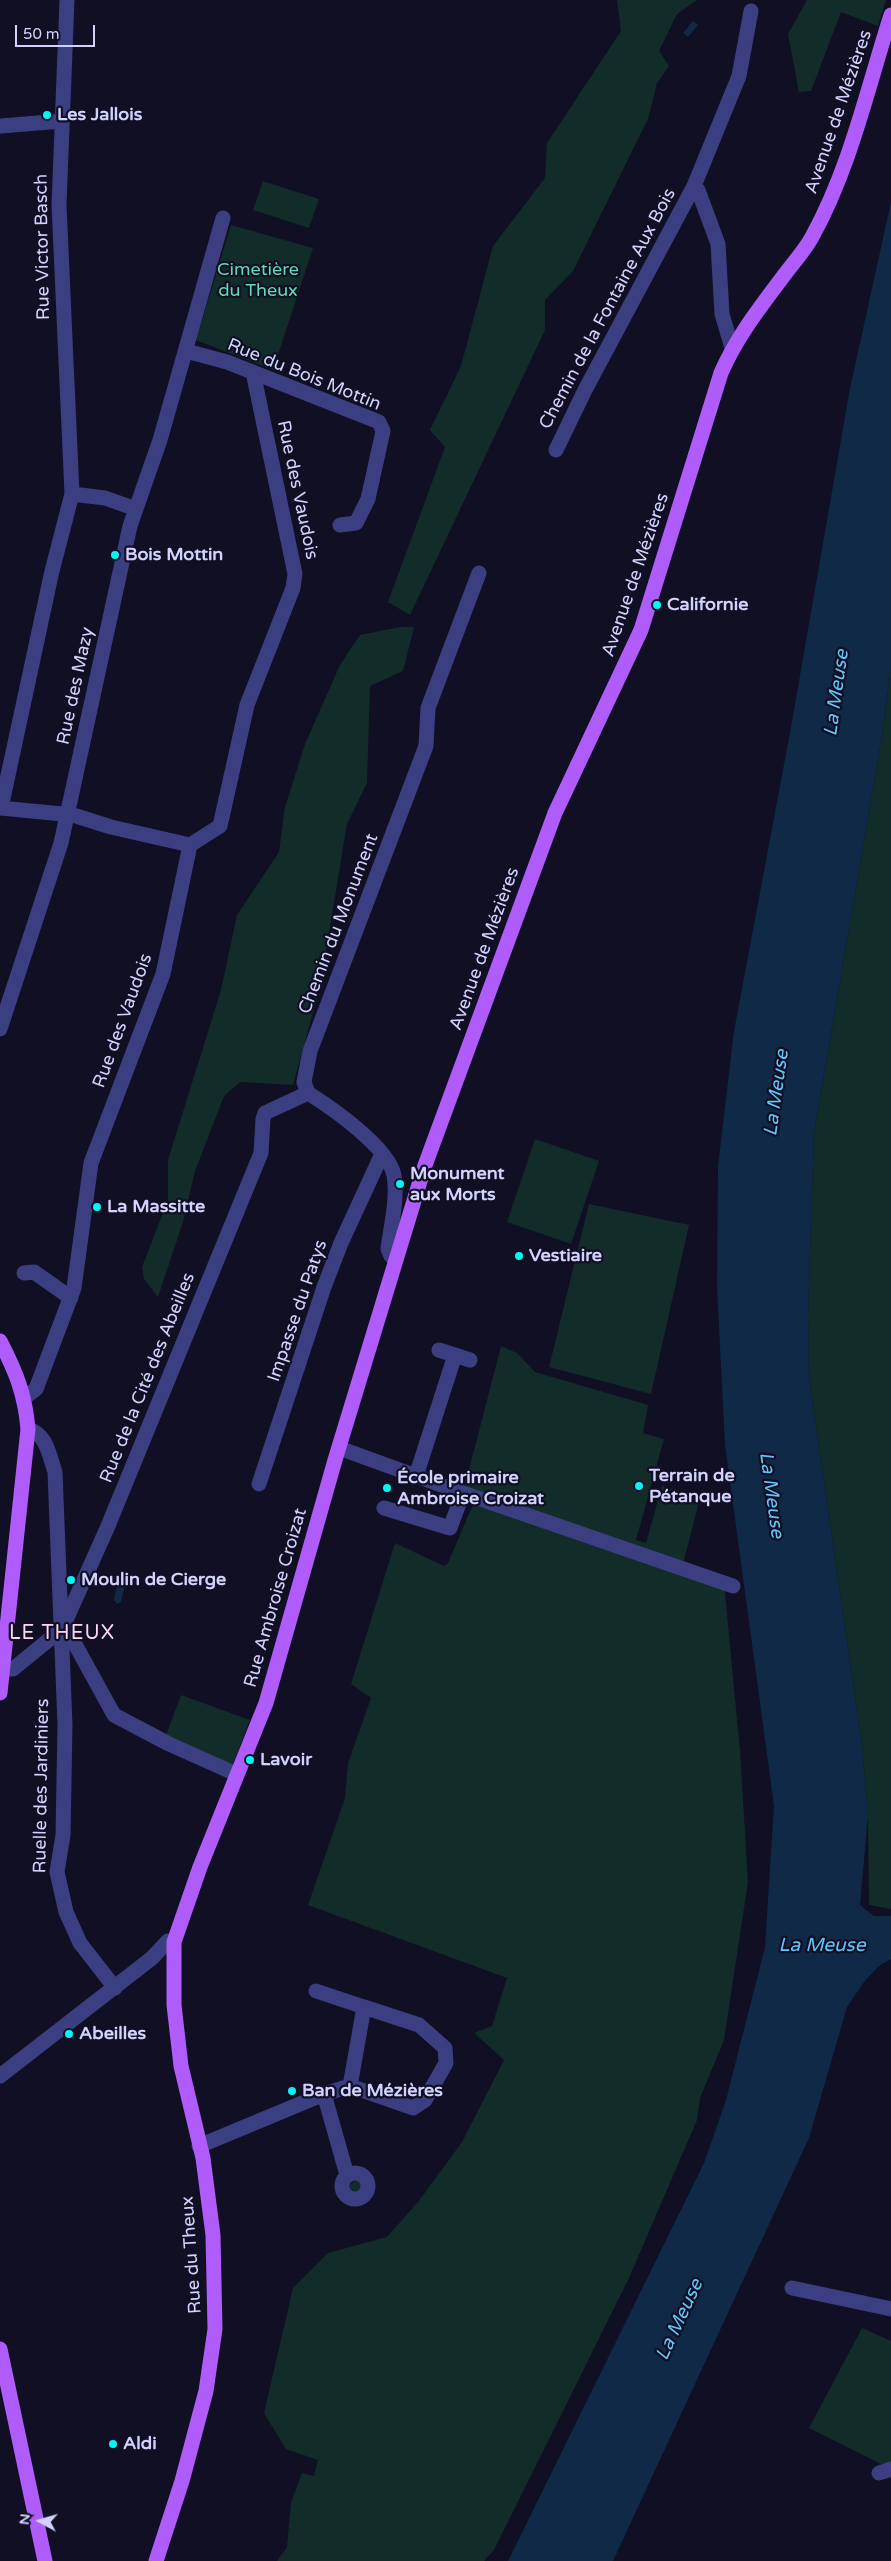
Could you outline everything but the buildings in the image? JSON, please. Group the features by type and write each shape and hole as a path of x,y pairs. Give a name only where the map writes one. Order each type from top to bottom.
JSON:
{"main road":[{"name":"Avenue de Mézières","path":"395,1258 424,1168 555,813 641,630 721,373 732,348 811,239 834,194 854,138 889,21"},
{"name":"Rue Ambroise Croizat","path":"174,1942 236,1774 269,1694 338,1448 395,1258"},
{"path":"0,1341 19,1378 28,1429 0,1693"},
{"name":"Rue du Theux","path":"156,2561 177,2499 206,2391 216,2329 213,2235 199,2146 181,2066 174,2005 174,1942"},
{"path":"0,2349 46,2561"}],"street":[{"name":"Rue Victor Basch","path":"0,808 52,571 72,494 59,205 67,0"},
{"name":"Chemin de la Fontaine Aux Bois","path":"556,450 585,390 694,186 739,76 751,11"},
{"path":"0,126 62,121"},
{"name":"Chemin de la Fontaine Aux Bois","path":"694,186 698,190 718,244 722,314 732,348"},
{"name":"Rue des Mazy","path":"0,1029 62,843 128,536 160,440 186,351 191,325 223,218"},
{"name":"Rue du Bois Mottin","path":"186,351 227,362 379,422 382,431 363,511 356,523 340,525"},
{"name":"Rue des Vaudois","path":"24,1398 36,1389 71,1298 91,1163 163,974 190,845 220,826 247,705 293,588 296,574 253,372"},
{"path":"72,494 105,498 136,509"},
{"name":"Chemin du Monument","path":"308,1093 304,1082 310,1051 423,755 426,746 428,708 479,573"},
{"path":"0,808 68,815 190,845"},
{"path":"308,1093 328,1106 382,1154 394,1173 395,1189 388,1249 391,1256 395,1258"},
{"name":"Rue de la Cité des Abeilles","path":"3,1669 13,1669 62,1629 108,1526 261,1153 263,1119 266,1113 308,1093"},
{"name":"Impasse du Patys","path":"258,1484 324,1287 341,1243 382,1154"},
{"path":"24,1273 34,1272 71,1298"},
{"path":"439,1350 470,1360"},
{"path":"416,1476 455,1355"},
{"path":"28,1429 37,1432 45,1442 55,1472 59,1611 62,1629 70,1635 114,1715 169,1744 236,1774"},
{"path":"338,1448 733,1586"},
{"path":"384,1508 450,1528 463,1493"},
{"name":"Ruelle des Jardiniers","path":"62,1629 60,1645 65,1725 65,1795 63,1836 57,1872 66,1912 80,1943 115,1988"},
{"path":"0,2076 115,1988 152,1958 168,1941 174,1942"},
{"path":"199,2146 324,2094 350,2086 413,2108 425,2100 446,2063 444,2048 419,2025 316,1990"},
{"path":"350,2086 364,2007"},
{"path":"324,2094 347,2175"},
{"path":"792,2288 891,2309"}],"green space":[{"path":"617,0 697,0 677,14 659,51 669,66 657,83 648,119 573,271 545,300 545,330 410,615 388,602 445,447 430,430 461,366 493,246 545,178 547,143 621,31"},
{"path":"807,0 886,0 878,26 841,12 811,91 799,92 788,34"},
{"path":"263,181 319,199 309,228 253,210"},
{"name":"Cimetière du Theux","path":"231,225 313,248 273,370 196,340"},
{"path":"400,627 414,627 403,671 370,686 367,783 347,824 320,987 293,1085 240,1082 224,1096 195,1171 183,1222 158,1297 144,1279 142,1267 168,1200 168,1160 221,990 237,915 279,852 285,807 305,744 340,665 360,635"},
{"path":"891,667 891,1909 869,1905 868,1816 862,1745 809,1378 808,1314 814,1133 882,736"},
{"path":"535,1139 599,1161 571,1244 507,1222"},
{"path":"589,1204 689,1225 651,1394 549,1367"},
{"path":"501,1346 517,1353 535,1372 648,1405 643,1433 664,1439 636,1540 646,1543 662,1486 700,1498 682,1568 724,1583 740,1751 748,1882 724,2040 700,2098 697,2120 629,2278 494,2550 484,2561 277,2561 287,2547 291,2502 302,2473 314,2476 318,2460 286,2449 264,2413 293,2288 328,2253 387,2237 418,2202 462,2142 504,2060 474,2033 492,2026 507,1978 308,1905 345,1798 348,1763 371,1698 351,1684 395,1543 444,1566 448,1563 474,1502 465,1485"},
{"path":"181,1695 250,1720 232,1766 165,1738"},
{"path":"354,2181 358,2181 362,2187 358,2193 354,2193 350,2189 350,2185"},
{"path":"862,2328 891,2341 891,2462 883,2465 809,2428"}],"water":[{"path":"693,21 698,25 688,37 683,33"},
{"name":"La Meuse","path":"891,202 891,667 882,736 814,1133 808,1314 809,1378 862,1745 868,1816 860,1905 874,1916 891,1916 891,1959 879,1966 864,1982 847,2007 809,2138 613,2561 508,2561 704,2163 726,2100 765,1947 774,1806 725,1445 717,1287 718,1166 734,1031 791,727 850,388"},
{"path":"117,1584 125,1585 121,1602 117,1604 114,1600"}],"place":[{"name":"Les Jallois","path":"47,115"},
{"name":"Bois Mottin","path":"115,555"},
{"name":"Californie","path":"657,605"},
{"name":"Monument aux Morts","path":"400,1184"},
{"name":"La Massitte","path":"97,1207"},
{"name":"Vestiaire","path":"519,1256"},
{"name":"Terrain de Pétanque","path":"639,1486"},
{"name":"École primaire Ambroise Croizat","path":"387,1488"},
{"name":"Moulin de Cierge","path":"71,1580"},
{"name":"Lavoir","path":"250,1760"},
{"name":"Abeilles","path":"69,2034"},
{"name":"Ban de Mézières","path":"292,2091"},
{"name":"Aldi","path":"113,2444"}],"district":[{"name":"LE THEUX","path":"62,1634"}]}
